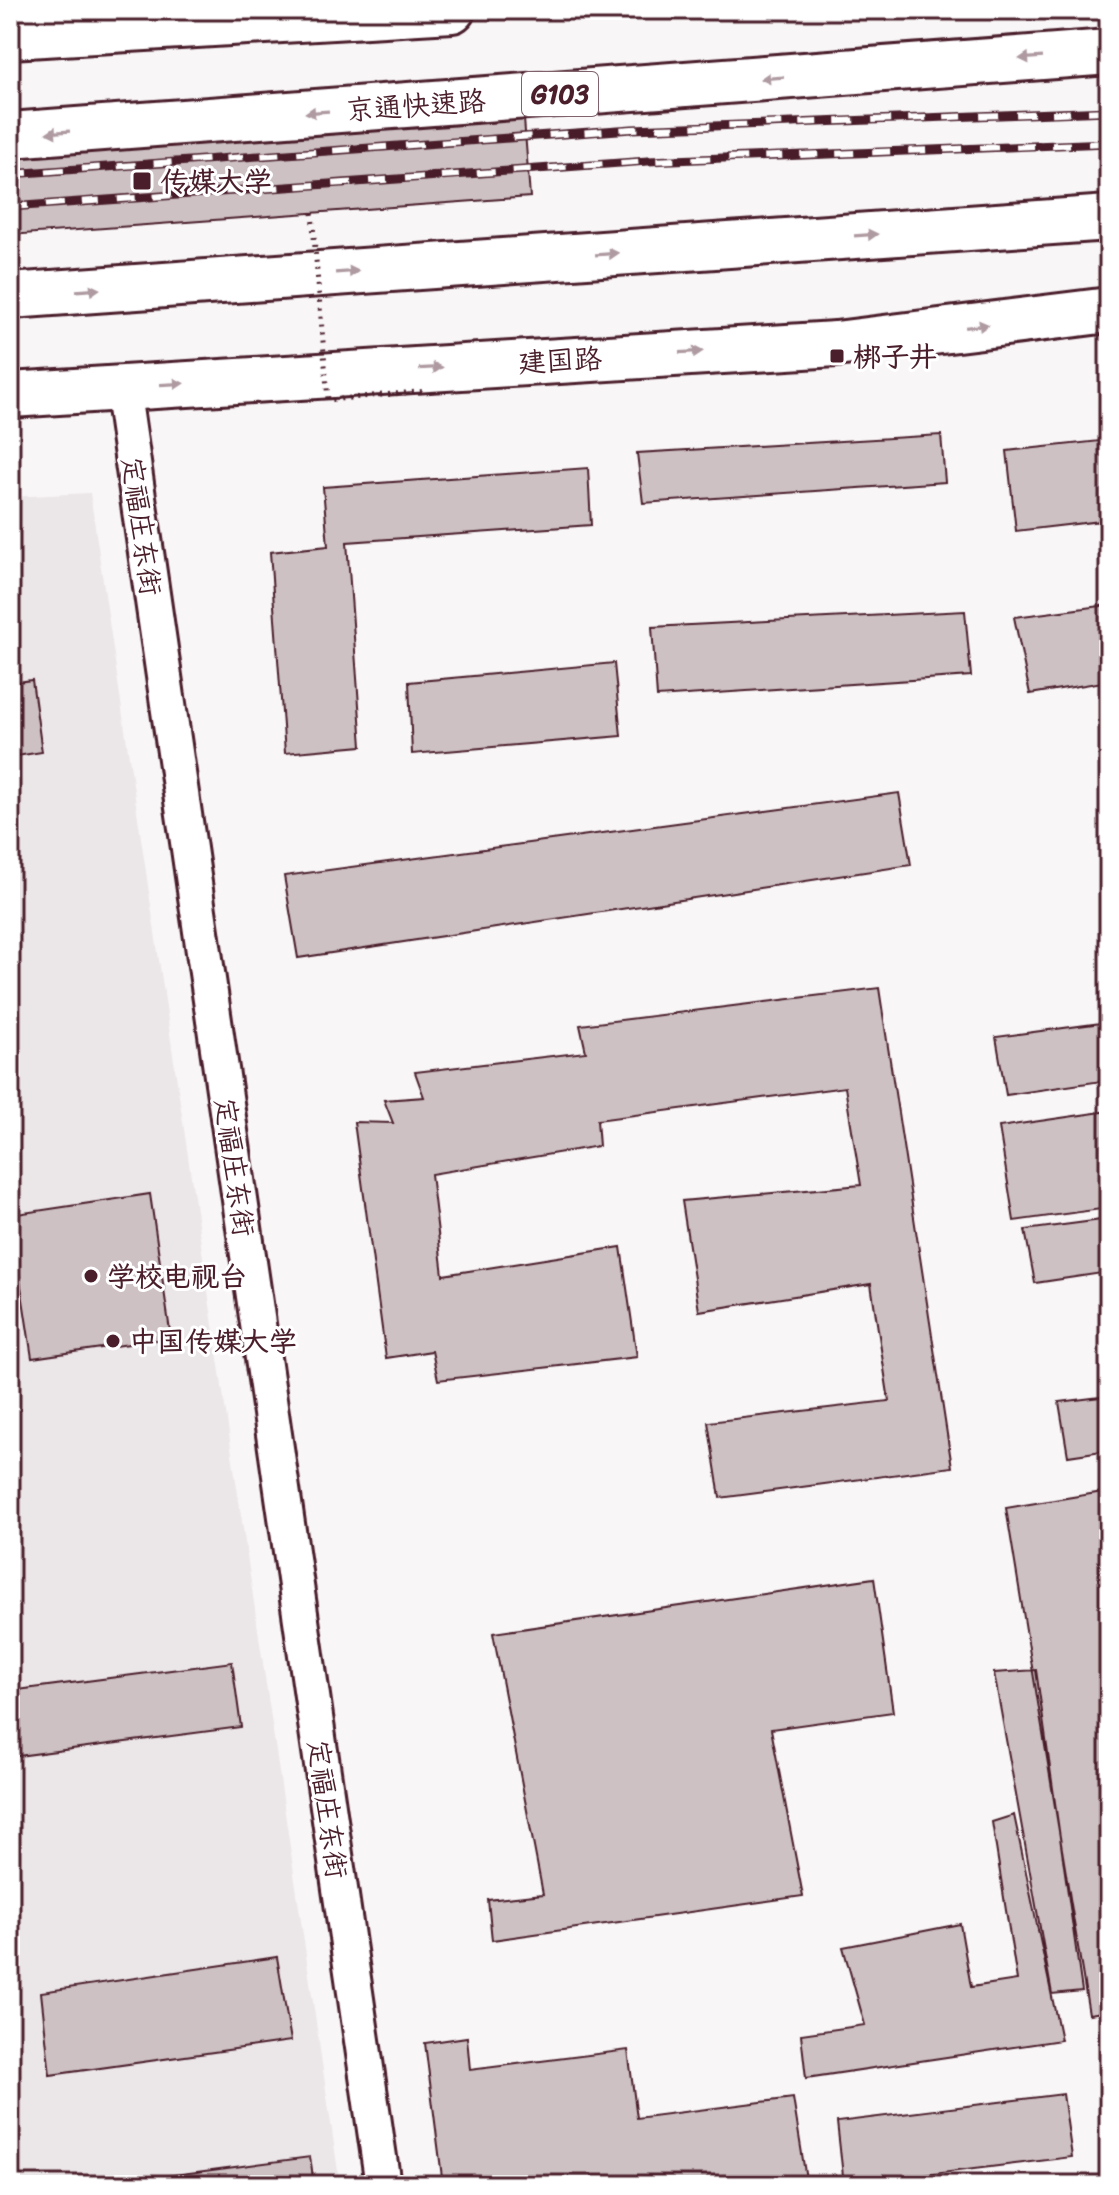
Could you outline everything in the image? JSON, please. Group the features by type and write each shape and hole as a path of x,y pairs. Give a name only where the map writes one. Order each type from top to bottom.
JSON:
{"main road":[{"path":"10,36 452,10"},
{"name":"京通快速路","path":"10,135 1109,52"},
{"path":"10,296 1109,218"},
{"name":"建国路","path":"10,395 836,344 1109,310"}],"street":[{"name":"定福庄东街","path":"122,387 383,2185"}],"path":[{"path":"312,213 328,400 427,391"}],"shaded area":[{"name":"中国传媒大学","path":"90,493 340,2185 10,2185 10,497"}],"building":[{"path":"523,106 530,197 10,235 10,143"},
{"path":"941,435 945,482 643,503 637,453"},
{"path":"1109,440 1109,520 1016,531 1007,451"},
{"path":"588,468 591,525 347,542 362,746 285,753 270,552 328,546 323,487"},
{"path":"1109,605 1109,681 1030,694 1014,617"},
{"path":"965,611 971,676 657,697 652,627"},
{"path":"614,663 621,736 412,754 409,682"},
{"path":"32,680 42,752 10,757 10,683"},
{"path":"899,793 911,865 298,958 284,876"},
{"path":"879,988 952,1467 720,1498 708,1422 889,1401 871,1284 699,1311 682,1201 861,1185 845,1087 597,1120 599,1146 431,1174 443,1275 621,1247 637,1357 438,1380 432,1351 386,1358 354,1122 393,1123 384,1100 424,1097 415,1072 586,1052 580,1025"},
{"path":"1109,1022 1109,1080 1006,1095 996,1037"},
{"path":"1109,1111 1109,1208 1014,1221 999,1127"},
{"name":"学校电视台","path":"150,1194 171,1338 32,1358 10,1215"},
{"path":"1109,1219 1109,1272 1035,1283 1025,1230"},
{"path":"1109,1396 1109,1450 1068,1456 1059,1402"},
{"path":"1109,1491 1109,2011 1089,2014 1006,1508"},
{"path":"874,1578 893,1712 771,1729 803,1896 492,1940 488,1900 543,1894 493,1633"},
{"path":"232,1662 241,1727 10,1757 10,1691"},
{"path":"1036,1670 1082,1991 1052,1994 994,1673"},
{"path":"1014,1815 1061,2040 806,2078 801,2034 865,2025 843,1947 960,1924 971,1987 1017,1980 992,1822"},
{"path":"277,1957 291,2041 50,2075 41,1992"},
{"path":"467,2037 470,2070 628,2050 637,2118 793,2098 807,2185 443,2185 425,2043"},
{"path":"1063,2094 1072,2157 844,2185 837,2122"},
{"path":"310,2157 314,2185 98,2185"}],"railway":[{"path":"10,174 632,129 1109,111"},
{"path":"10,207 648,161 1109,143"}],"place":[{"name":"传媒大学","path":"142,181"},
{"name":"梆子井","path":"837,356"},
{"name":"学校电视台","path":"91,1276"},
{"name":"中国传媒大学","path":"113,1341"}]}
